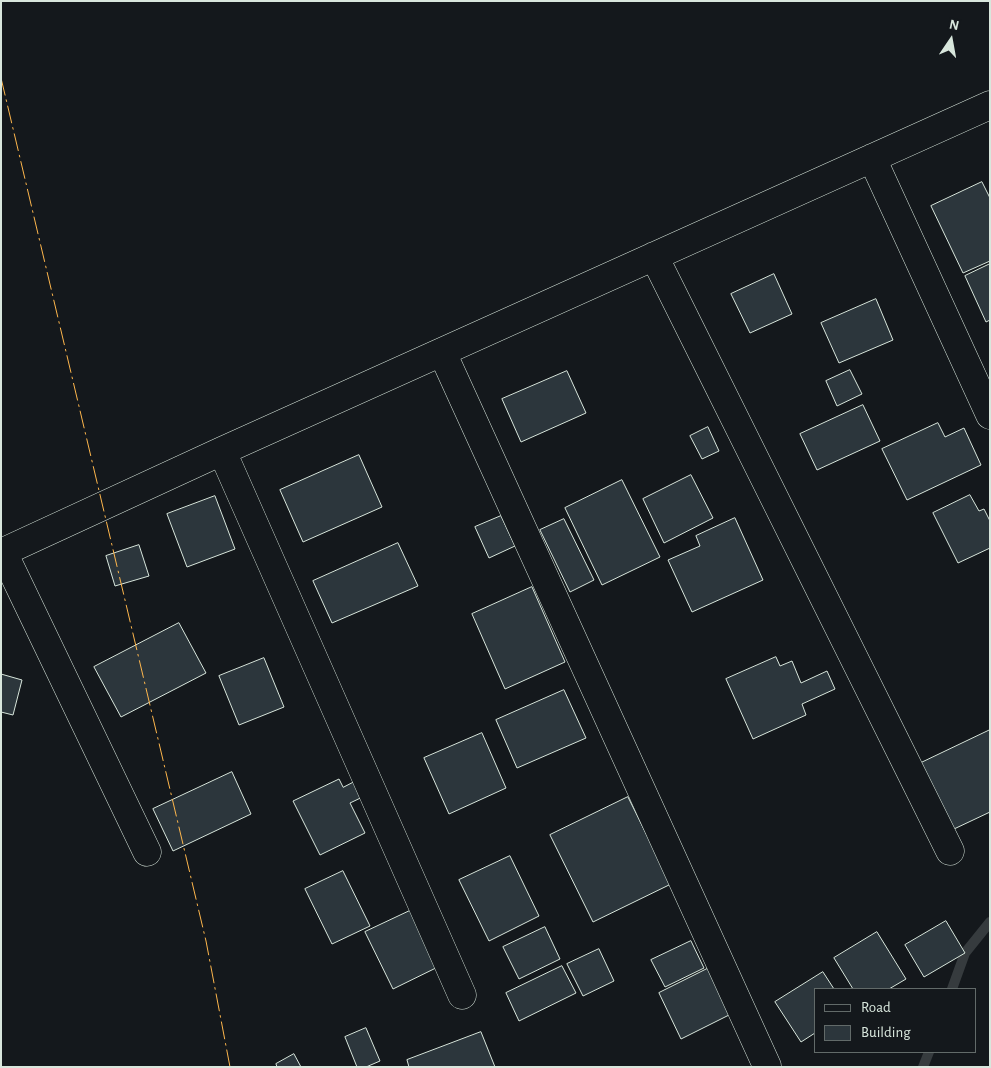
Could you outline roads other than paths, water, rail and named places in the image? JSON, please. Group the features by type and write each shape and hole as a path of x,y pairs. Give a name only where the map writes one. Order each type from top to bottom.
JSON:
{"street":[{"path":"147,852 2,553 222,451 990,105"},
{"path":"872,158 990,415"},
{"path":"654,256 950,851"},
{"path":"442,352 767,1066"},
{"path":"222,451 462,995"}],"waterway":[{"path":"952,988 965,953 990,922"},
{"path":"923,1067 929,1053"}]}
